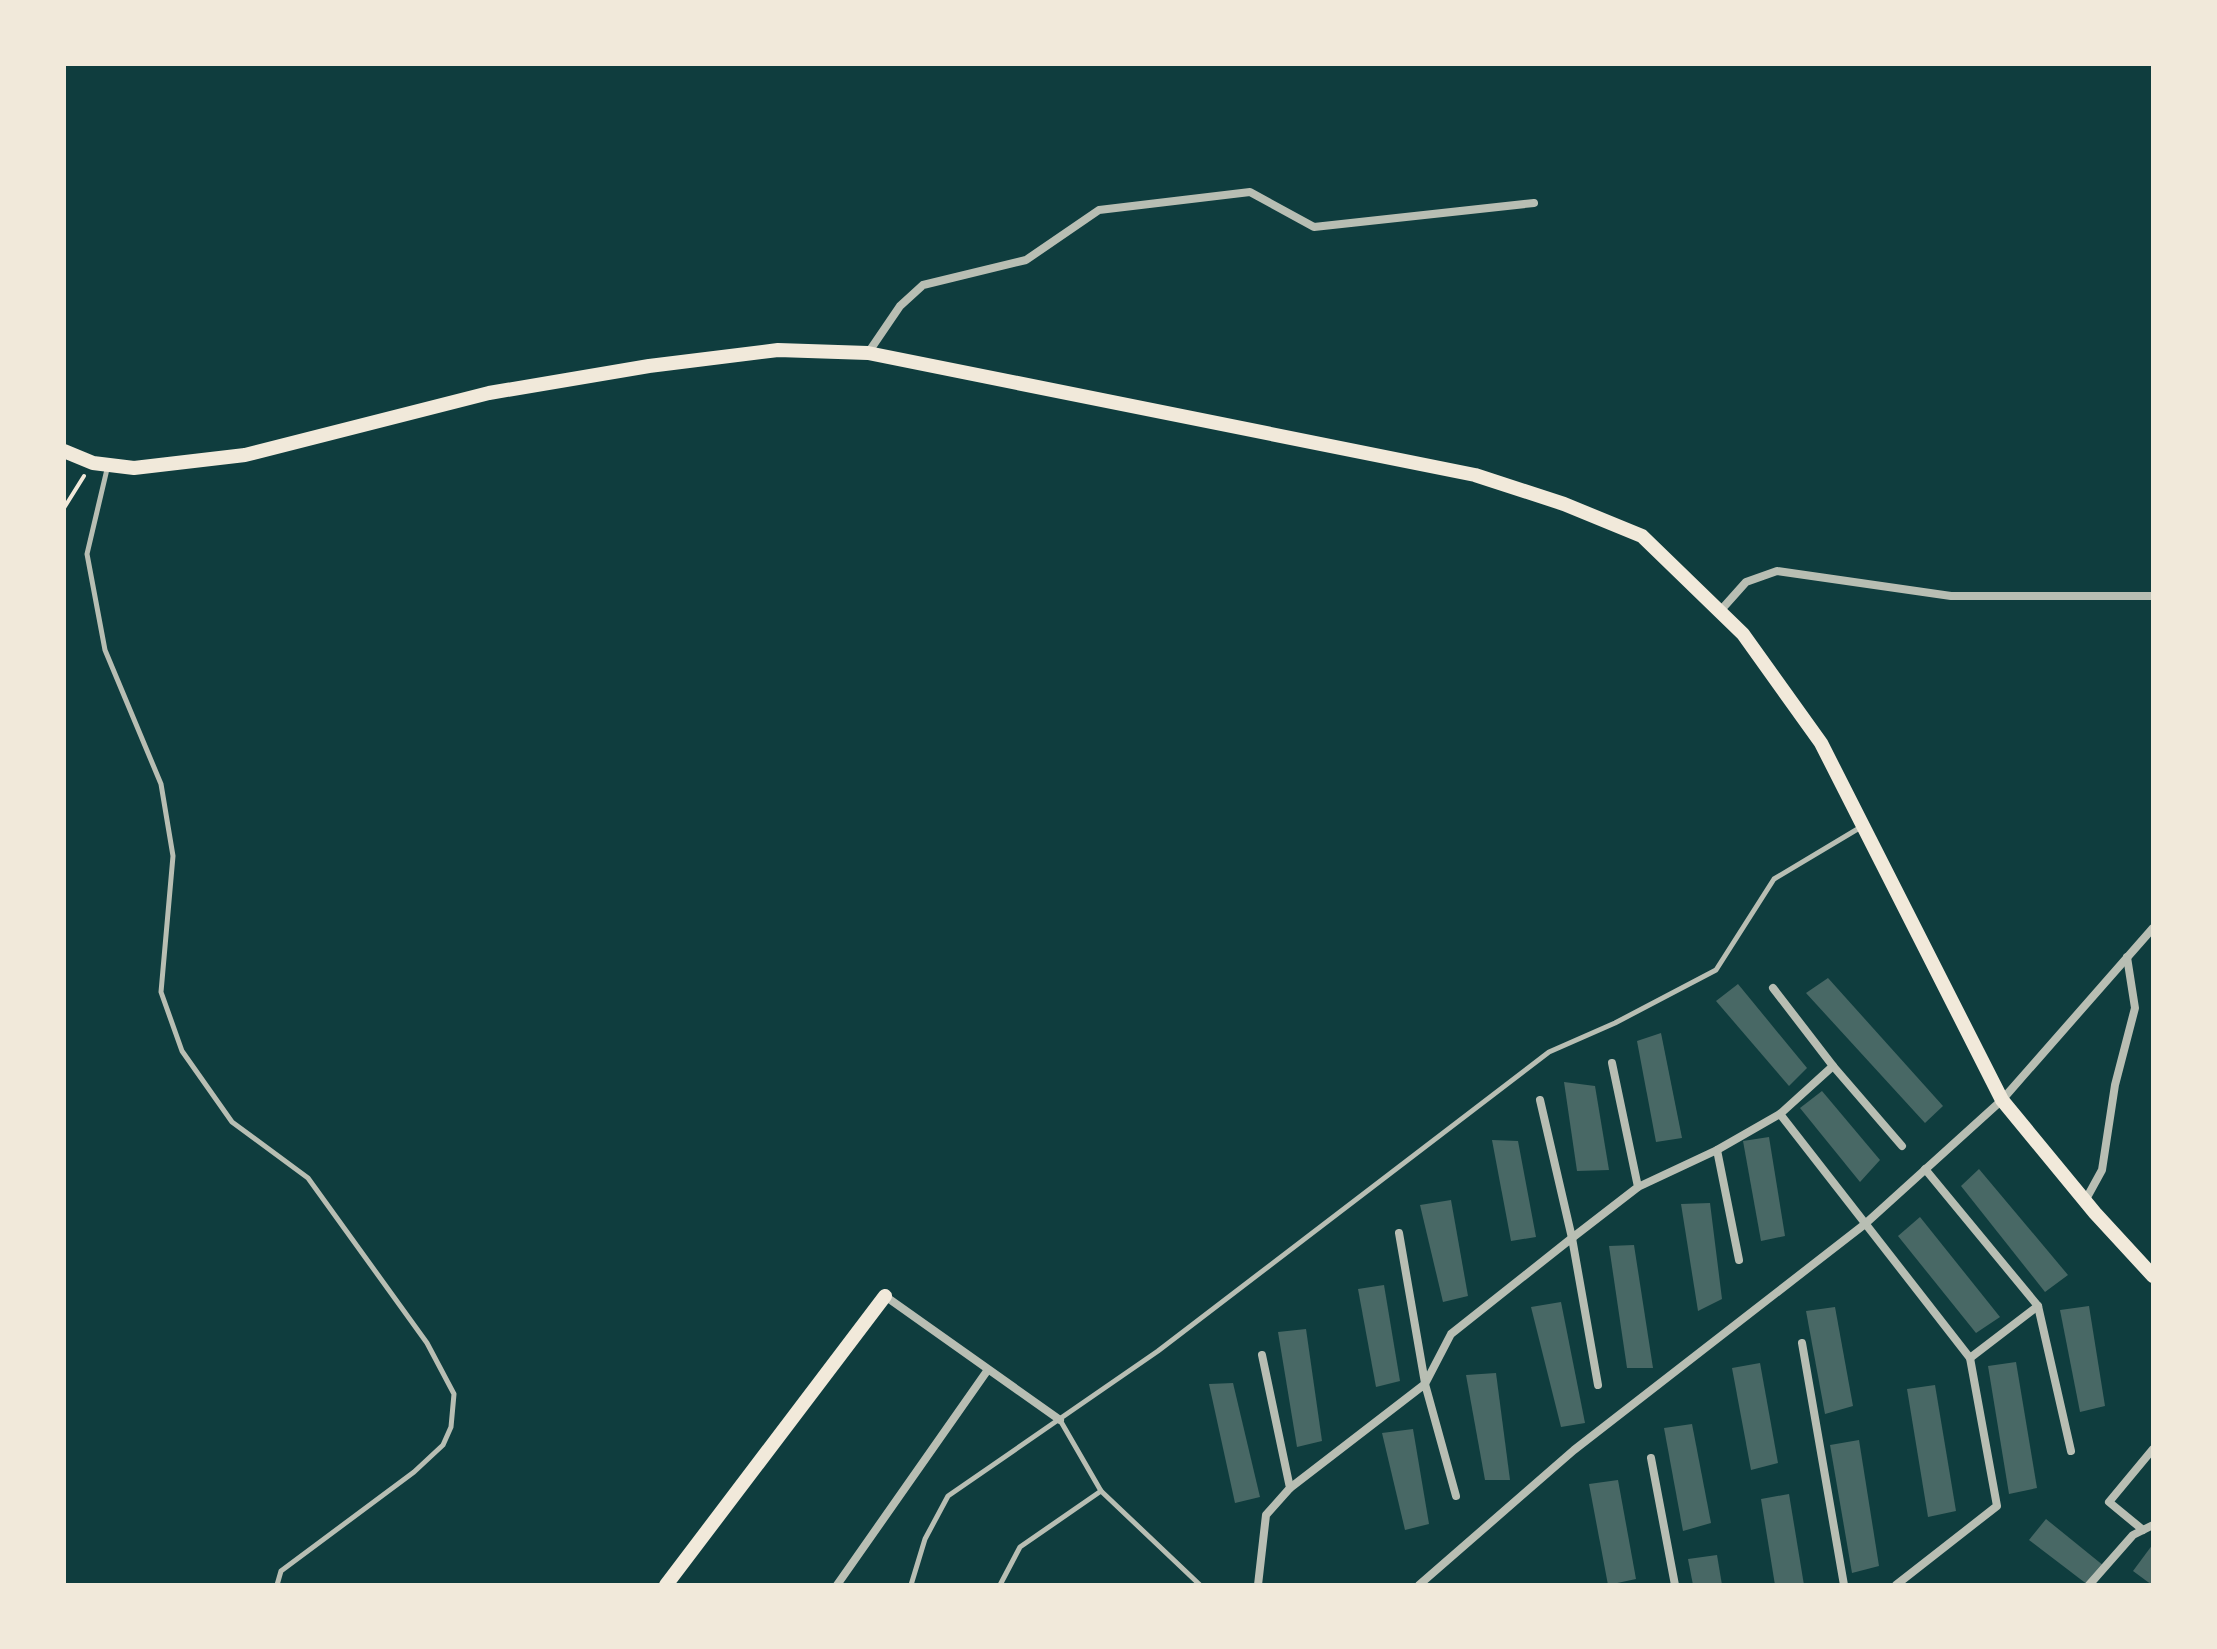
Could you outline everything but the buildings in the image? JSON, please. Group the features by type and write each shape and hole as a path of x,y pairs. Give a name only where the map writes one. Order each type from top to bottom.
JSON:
{"main road":[{"path":"64,451 101,464 134,468 245,455 489,393 649,366 778,350 868,353 1475,475 1564,504 1642,536 1721,610 1774,674 1821,743 2002,1100 2085,1201 2153,1276"},
{"path":"672,1583 885,1296"}],"street":[{"path":"868,353 900,306 923,285 1026,260 1099,210 1250,192 1314,227 1534,203"},
{"path":"1721,610 1746,582 1777,571 1951,596 2153,596"},
{"path":"1419,1585 1574,1450 1865,1224 2002,1100 2153,928"},
{"path":"2085,1201 2102,1170 2115,1085 2135,1008 2127,957"},
{"path":"1773,988 1833,1066 1902,1146"},
{"path":"1612,1063 1638,1187"},
{"path":"1258,1585 1266,1515 1290,1488 1425,1384 1451,1334 1638,1187 1717,1150 1780,1114 1833,1066"},
{"path":"1540,1100 1572,1238 1598,1385"},
{"path":"1780,1114 1970,1358 1997,1506 1896,1585"},
{"path":"1717,1150 1739,1260"},
{"path":"1925,1169 2038,1306 2071,1451"},
{"path":"1399,1233 1425,1384 1456,1496"},
{"path":"885,1296 1060,1420"},
{"path":"1970,1358 2038,1306"},
{"path":"1802,1343 1844,1585"},
{"path":"1262,1355 1290,1488"},
{"path":"837,1585 987,1371"},
{"path":"2143,1530 2109,1502 2153,1449"},
{"path":"1651,1458 1675,1585"},
{"path":"2089,1585 2133,1535 2153,1525"}],"lane":[{"path":"101,464 87,554 105,650 161,784 173,856 161,992 182,1051 232,1122 308,1178 427,1343 454,1394 451,1427 443,1445 414,1472 281,1571 277,1585"},
{"path":"911,1585 925,1539 948,1496 1158,1351 1549,1052 1615,1023 1716,970 1774,879 1862,826"},
{"path":"1060,1420 1101,1491 1200,1585"},
{"path":"1000,1585 1020,1547 1101,1491"}],"path":[{"path":"64,508 101,464"}]}
